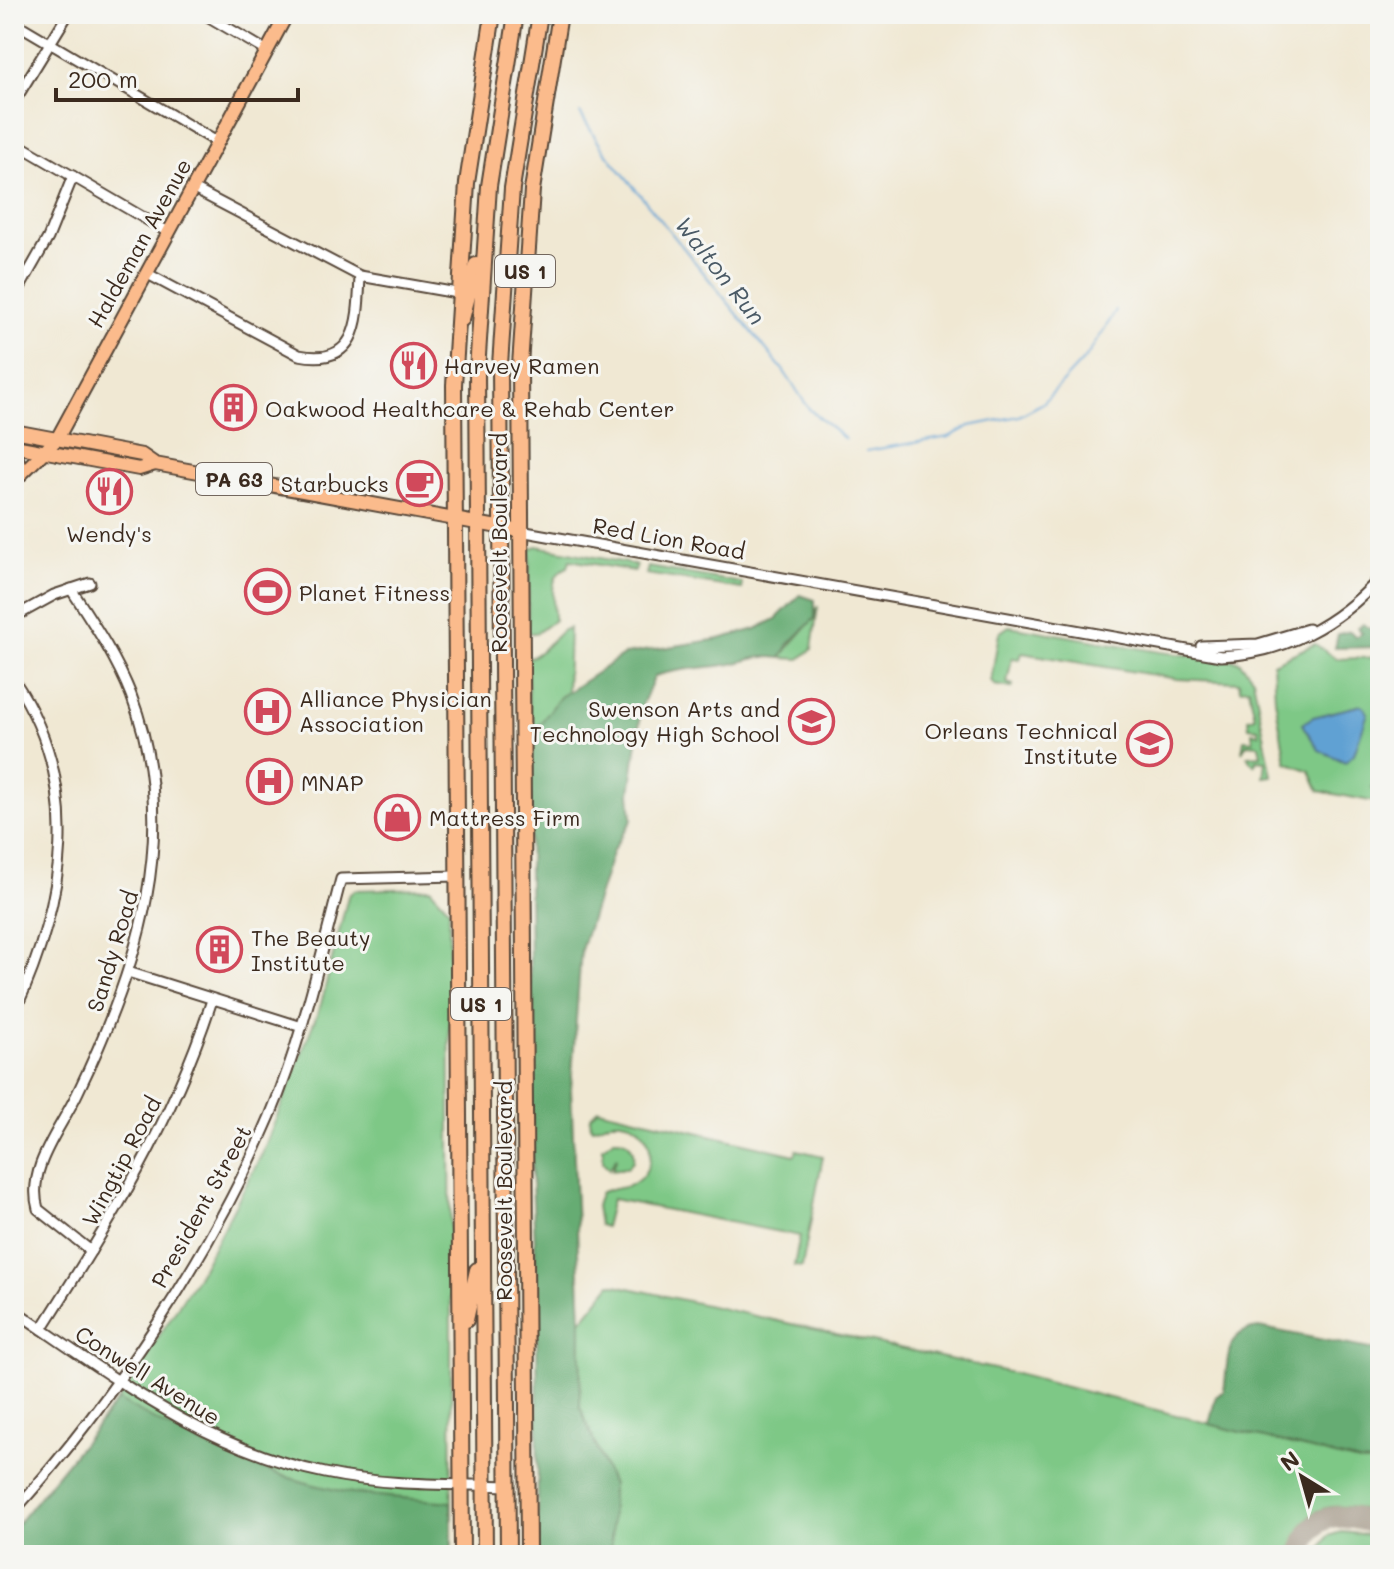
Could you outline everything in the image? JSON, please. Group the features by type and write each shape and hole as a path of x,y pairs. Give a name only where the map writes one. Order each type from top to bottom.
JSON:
{"highway":[{"name":"Roosevelt Boulevard","path":"485,1555 477,371 485,230 495,141 516,14"},
{"name":"Roosevelt Boulevard","path":"508,1555 500,365 508,232 518,145 540,14"},
{"name":"Roosevelt Boulevard","path":"528,1555 521,753 521,321 532,190 560,14"},
{"name":"Roosevelt Boulevard","path":"462,1555 455,346 472,139 492,15"},
{"path":"455,346 485,230"},
{"path":"508,232 521,321"},
{"path":"503,838 521,753"},
{"path":"505,1084 524,1163"},
{"path":"460,1347 483,1242"}],"main road":[{"name":"Haldeman Avenue","path":"14,481 57,439 287,14"},
{"name":"Red Lion Road","path":"14,431 142,455 155,464 520,531"},
{"name":"Red Lion Road","path":"14,448 139,469 155,464"},
{"path":"14,448 19,464 14,481"}],"street":[{"path":"14,102 68,14"},
{"path":"204,14 267,51"},
{"path":"14,22 217,142"},
{"path":"14,142 168,232"},
{"path":"14,298 48,238 73,176"},
{"path":"192,188 360,276 457,293"},
{"path":"146,273 299,355 311,357 337,351 355,333 360,276"},
{"name":"Red Lion Road","path":"520,531 1221,656 1255,654 1295,641 1332,620"},
{"path":"1332,620 1380,578"},
{"path":"14,617 90,583"},
{"name":"Sandy Road","path":"71,589 105,641 130,693 150,766 155,834 152,878 128,972 84,1081 34,1177 38,1209 91,1251"},
{"name":"Red Lion Road","path":"1177,646 1243,646 1275,640 1332,620"},
{"path":"14,680 45,742 61,802 62,827 53,903 14,1013"},
{"name":"President Street","path":"14,1511 49,1472 116,1381 196,1262 233,1192 270,1116 302,1027 341,879 457,876"},
{"path":"128,972 302,1027"},
{"name":"Wingtip Road","path":"42,1329 133,1185 163,1124 212,1000"},
{"name":"Conwell Avenue","path":"14,1310 116,1381 222,1442 279,1461 370,1480 508,1486"}],"green space":[{"path":"537,546 637,565 635,571 570,560 568,567 554,582 554,620 537,633 527,633 530,549"},
{"path":"648,567 742,583 742,589 646,574"},
{"path":"800,595 815,600 815,618 789,644 781,658 759,658 655,676 642,705 630,793 632,820 613,850 581,950 571,1089 581,1321 580,1407 612,1485 611,1555 538,1555 537,1289 532,1180 529,870 532,735 560,697 625,654 719,639 756,629 776,619"},
{"path":"818,606 812,649 800,659 781,658 812,620"},
{"path":"1363,624 1380,634 1380,647 1335,648 1338,634 1350,631 1356,637 1362,633 1358,628"},
{"path":"1009,626 1160,652 1239,661 1253,678 1272,776 1264,777 1266,761 1257,760 1254,765 1248,756 1261,755 1259,745 1247,744 1242,752 1244,740 1253,741 1252,732 1259,734 1258,728 1249,727 1248,719 1255,717 1249,688 1240,689 1239,682 1177,679 1022,653 1020,659 1012,658 1007,683 1013,685 1012,688 994,685 991,680 999,633"},
{"path":"569,628 567,693 532,735 531,783 527,659"},
{"path":"1315,644 1337,659 1380,657 1380,762 1372,788 1380,790 1380,803 1319,791 1310,771 1286,762 1275,699 1273,663"},
{"path":"430,888 449,909 452,1555 26,1555 14,1543 14,1528 118,1400 200,1272 262,1154 321,1004 348,896 354,890"},
{"path":"598,1109 795,1155 797,1150 823,1156 802,1267 794,1266 800,1236 612,1199 605,1227 599,1225 596,1206 600,1193 627,1186 644,1175 650,1146 640,1129 632,1124 617,1121 591,1128 590,1116"},
{"path":"614,1139 627,1142 632,1148 633,1161 627,1168 612,1170 617,1157 609,1169 603,1162 603,1147"},
{"path":"611,1284 1012,1373 1359,1462 1380,1464 1380,1513 1347,1507 1322,1509 1304,1523 1291,1555 611,1555 612,1485 580,1407 581,1321"},
{"path":"1263,1328 1380,1351 1380,1464 1359,1462 1209,1424 1216,1396 1224,1391 1228,1357 1234,1340 1250,1329"},
{"path":"118,1400 198,1442 282,1476 354,1493 451,1502 452,1555 26,1555 14,1543 14,1528"},
{"path":"1341,1532 1380,1536 1380,1555 1317,1555 1328,1536"}],"water":[{"path":"1362,705 1368,713 1354,754 1345,762 1319,750 1302,724 1313,717"}],"waterway":[{"name":"Walton Run","path":"580,113 602,148 783,370 810,410 845,439"},
{"name":"Walton Run","path":"866,451 949,437 970,426 1019,416 1043,403 1087,356 1116,311"}],"taxiway":[{"path":"1301,1555 1312,1528 1321,1521 1341,1517 1380,1524"}],"place":[{"name":"Harvey Ramen","path":"413,365"},
{"name":"Oakwood Healthcare & Rehab Center","path":"234,408"},
{"name":"Starbucks","path":"420,483"},
{"name":"Wendy's","path":"109,492"},
{"name":"Planet Fitness","path":"268,592"},
{"name":"Alliance Physician Association","path":"268,711"},
{"name":"Swenson Arts and Technology High School","path":"811,721"},
{"name":"Orleans Technical Institute","path":"1149,743"},
{"name":"MNAP","path":"270,782"},
{"name":"Mattress Firm","path":"398,817"},
{"name":"The Beauty Institute","path":"220,950"}]}
